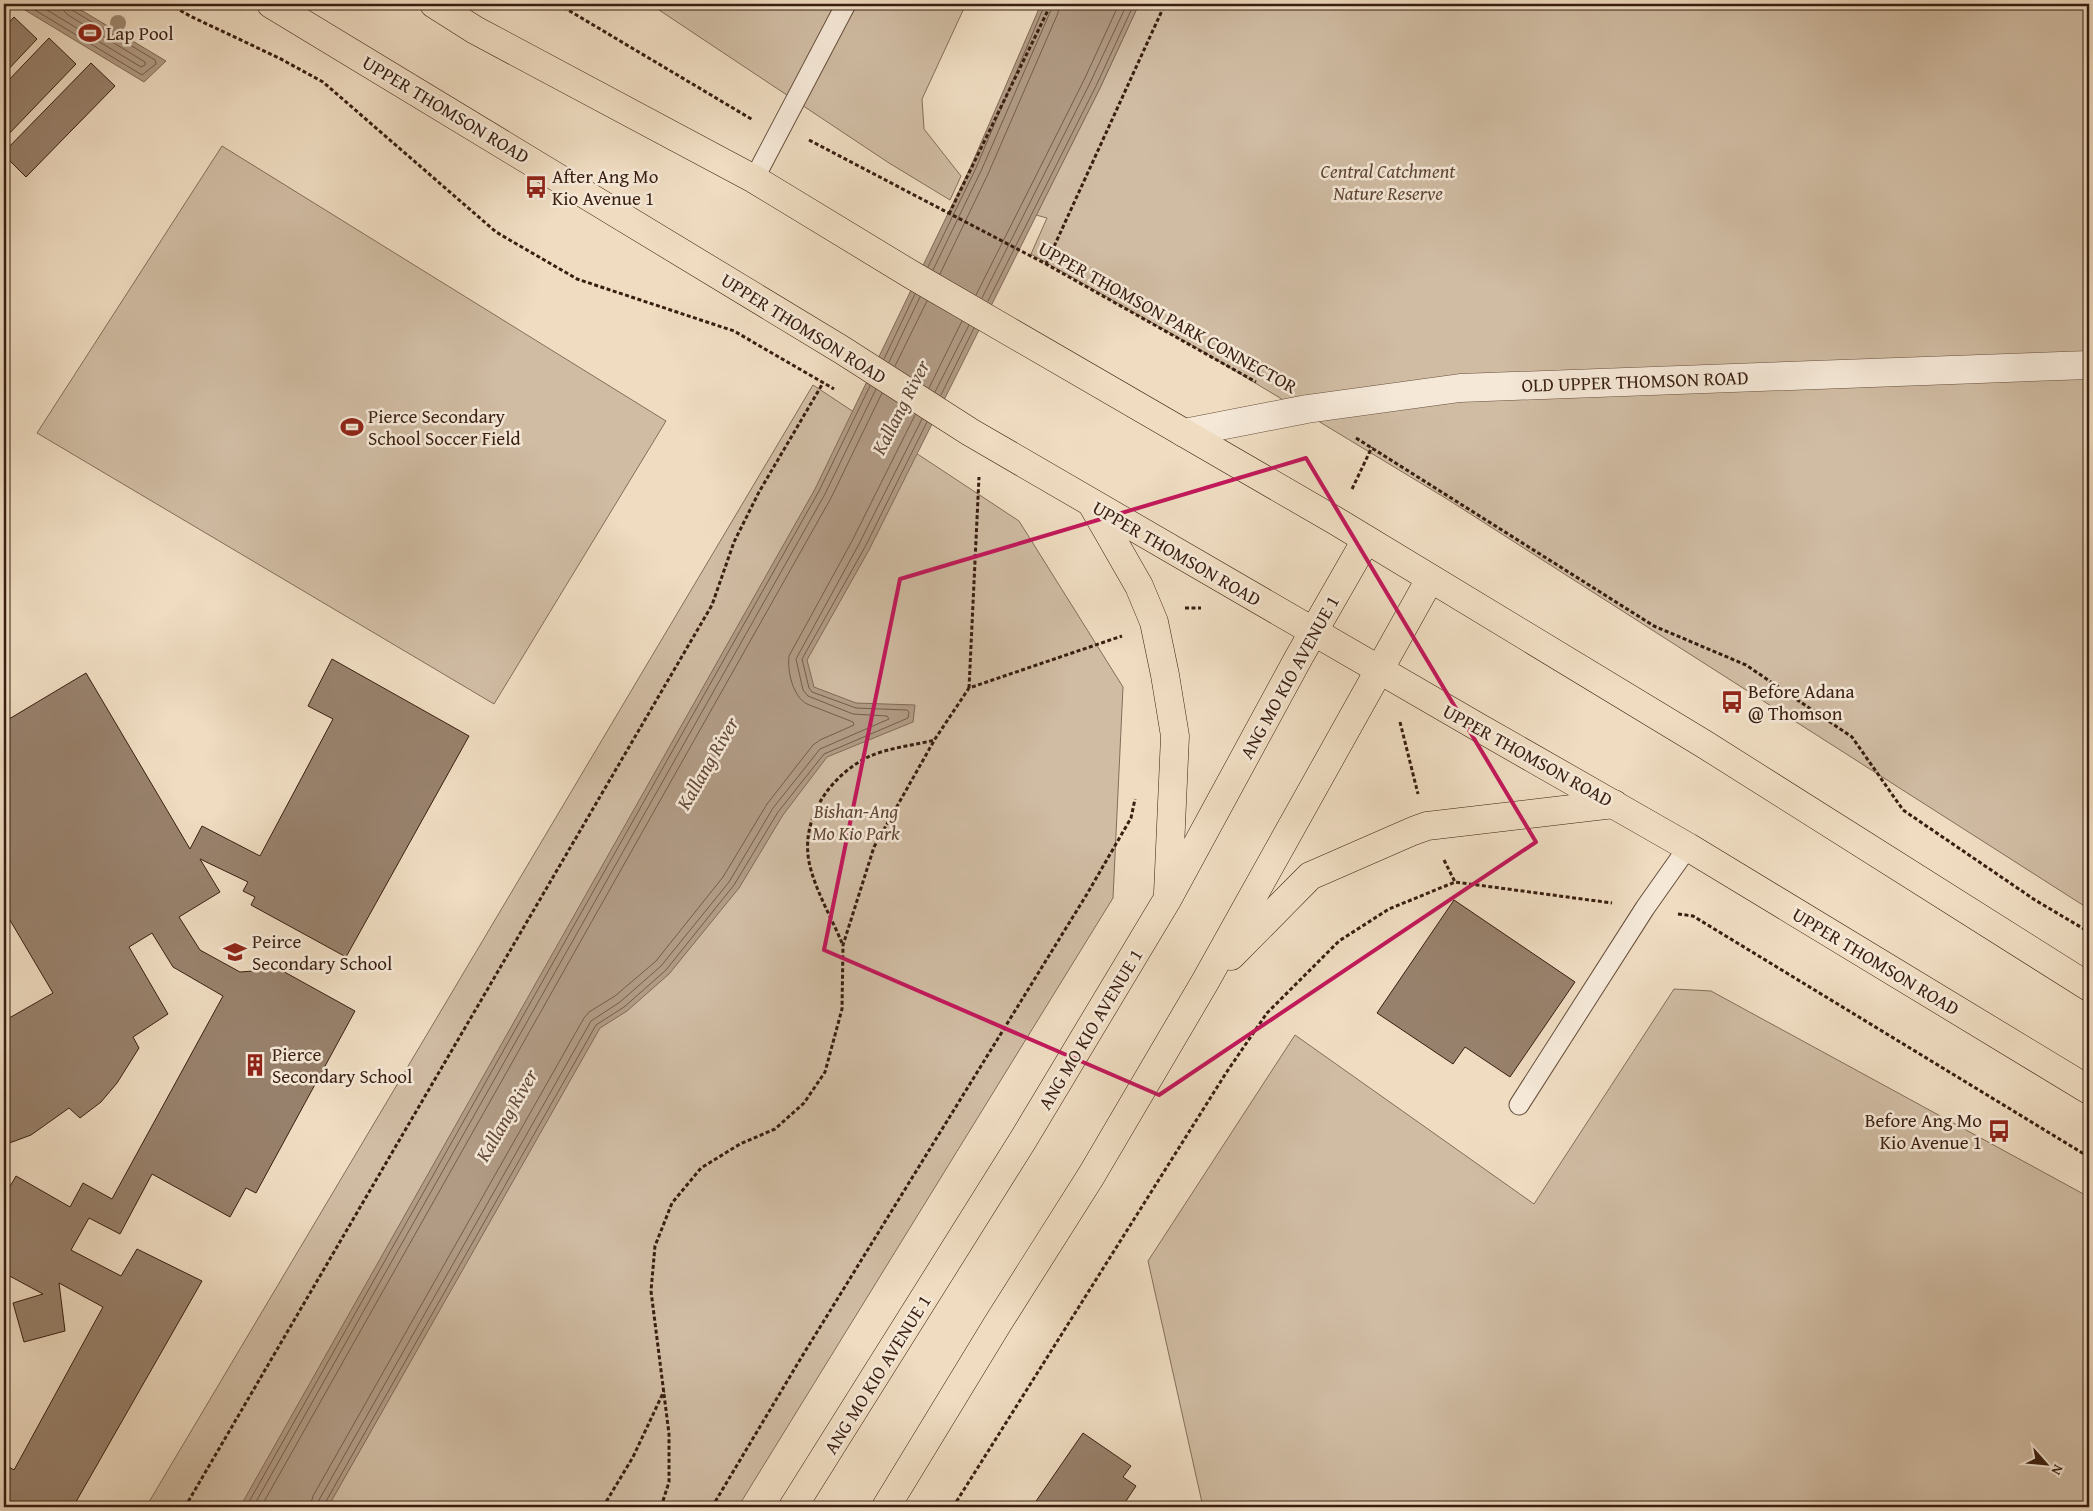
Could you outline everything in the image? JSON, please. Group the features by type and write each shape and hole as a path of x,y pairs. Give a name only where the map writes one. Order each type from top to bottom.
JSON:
{"main road":[{"name":"UPPER THOMSON ROAD","path":"271,4 1092,504 1688,847 2089,1090"},
{"path":"434,4 474,30 754,179 912,275 1366,540 1704,744 2089,987"},
{"path":"1092,504 1139,586 1154,622 1165,675 1176,736 1167,900"},
{"name":"ANG MO KIO AVENUE 1","path":"793,1507 1023,1140 1167,900 1366,540"},
{"path":"886,1507 998,1323 1092,1176 1205,982 1430,579"},
{"path":"1205,982 1310,876 1427,826 1614,804"}],"street":[{"name":"OLD UPPER THOMSON ROAD","path":"1184,433 1307,410 1460,388 2089,365"}],"lane":[{"path":"754,179 846,4"},
{"path":"1519,1104 1645,908 1688,847"}],"path":[{"path":"169,4 190,16 279,58 323,82 496,232 577,279 734,331 840,392"},
{"name":"UPPER THOMSON PARK CONNECTOR","path":"1051,4 949,214 1046,264 1258,383"},
{"path":"1046,264 1165,4"},
{"path":"185,1507 712,606 734,542 759,492 823,383"},
{"name":"UPPER THOMSON PARK CONNECTOR","path":"1307,410 1372,447 1654,626 1746,665 1852,737 1903,810 2036,900 2089,932"},
{"path":"660,1507 669,1482 669,1434 651,1291 654,1246 672,1203 701,1168 740,1144 775,1129 804,1103 825,1072 842,1009 843,945 874,847 935,739 970,688 979,468"},
{"path":"970,688 1127,634"},
{"path":"843,945 810,869 808,842 814,815 826,790 846,770 870,756 935,739"},
{"path":"712,1507 806,1350 1087,894 1131,818 1137,789"},
{"path":"953,1507 1226,1073 1267,1012 1339,941 1389,909 1455,882 1693,916 2089,1158"},
{"path":"603,1507 633,1457 664,1390"}],"highlighted area":[{"path":"1306,458 1536,842 1159,1095 824,950 900,579"}],"green space":[{"path":"650,4 966,4 922,99 924,129 961,176 950,200 889,163"},
{"name":"Central Catchment Nature Reserve","path":"1139,4 2089,4 2089,909 1447,499 1204,352 1031,254 1047,218 1036,215 1100,88"},
{"name":"Pierce Secondary School Soccer Field","path":"222,146 666,421 494,704 37,433"},
{"name":"Bishan-Ang Mo Kio Park","path":"813,385 1019,521 1123,687 1113,898 738,1507 146,1507"},
{"path":"1674,989 1711,991 2089,1197 2089,1507 1203,1507 1148,1261 1295,1035 1534,1204"}],"water":[{"name":"Lap Pool","path":"15,4 71,4 166,61 144,82"},
{"name":"Kallang River","path":"1041,4 1139,4 1100,88 869,550 807,660 814,687 856,703 915,705 913,722 827,757 783,815 739,888 669,974 627,1011 600,1028 328,1507 240,1507 815,489 971,166"}],"building":[{"path":"14,17 37,39 4,74 4,28"},
{"path":"49,38 76,64 4,139 4,85"},
{"path":"91,63 115,86 26,177 4,155 4,152"},
{"name":"Pierce Secondary School","path":"332,659 469,736 346,957 251,905 255,897 243,891 248,882 200,859 220,892 179,917 200,950 240,972 279,969 355,1011 256,1193 246,1188 230,1217 152,1174 120,1234 89,1218 71,1250 121,1276 137,1249 202,1281 73,1507 4,1507 4,1464 14,1470 103,1307 59,1283 65,1331 24,1342 13,1303 43,1294 4,1273 4,1197 16,1176 70,1207 83,1183 112,1199 223,996 173,967 152,933 129,947 168,1014 133,1037 139,1048 117,1083 101,1102 80,1118 69,1108 31,1135 4,1145 4,1021 53,993 4,910 4,722 86,673 190,849 202,826 260,856 333,719 308,706"},
{"path":"1454,900 1575,982 1510,1077 1465,1047 1453,1064 1377,1013"},
{"path":"1083,1433 1131,1466 1123,1477 1136,1486 1124,1504 1128,1507 1032,1507"}],"place":[{"name":"Lap Pool","path":"90,33"},
{"name":"After Ang Mo Kio Avenue 1","path":"536,187"},
{"name":"Pierce Secondary School Soccer Field","path":"352,427"},
{"name":"Before Adana @ Thomson","path":"1732,702"},
{"name":"Peirce Secondary School","path":"235,952"},
{"name":"Pierce Secondary School","path":"255,1065"},
{"name":"Before Ang Mo Kio Avenue 1","path":"1999,1131"}]}
